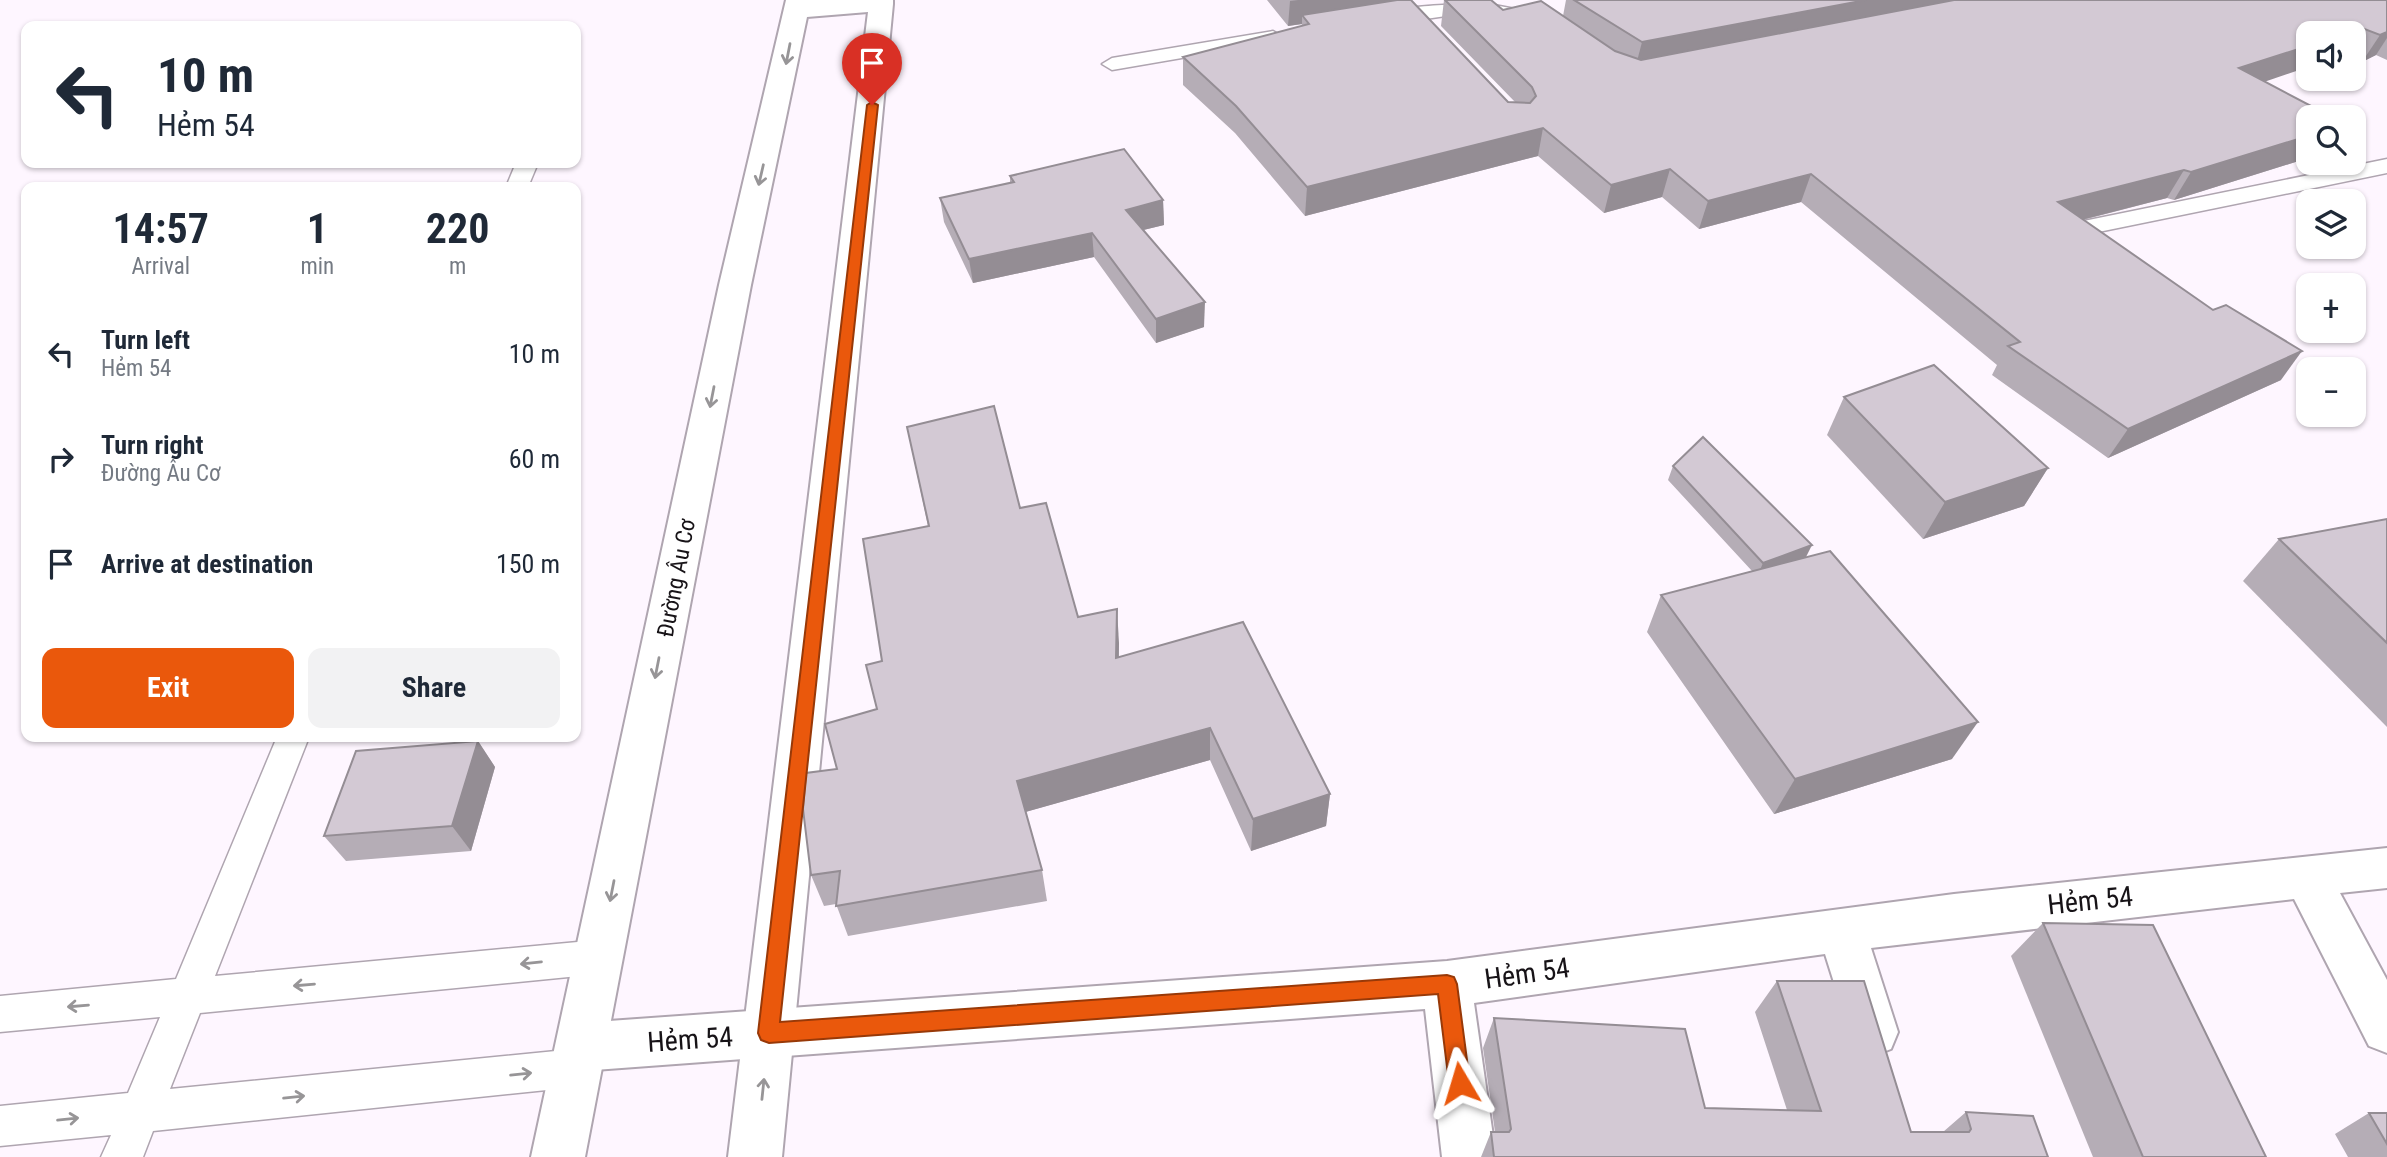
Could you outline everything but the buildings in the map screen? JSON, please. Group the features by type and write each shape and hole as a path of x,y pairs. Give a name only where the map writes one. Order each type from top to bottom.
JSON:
{"street":[{"path":"755,1157 871,119 881,2 798,5"},
{"name":"Đường Âu Cơ","path":"558,1157 735,285 798,5"},
{"path":"1404,7 1429,34"},
{"name":"Hẻm 54","path":"579,1058 769,1033 1447,984 1842,930 2387,868"},
{"path":"2307,877 2387,1029"},
{"path":"1842,930 1886,1077"},
{"path":"1447,984 1469,1157"}],"lane":[{"path":"1370,22 1404,7 1492,5 1532,14 1564,36"},
{"path":"1112,64 1288,35"},
{"path":"2068,231 2387,166"},
{"path":"122,1157 291,742"},
{"path":"0,1014 599,957"},
{"path":"0,1126 141,1112 579,1058"}],"route":[{"path":"872,105 769,1033 1447,984 1460,1083"}]}
